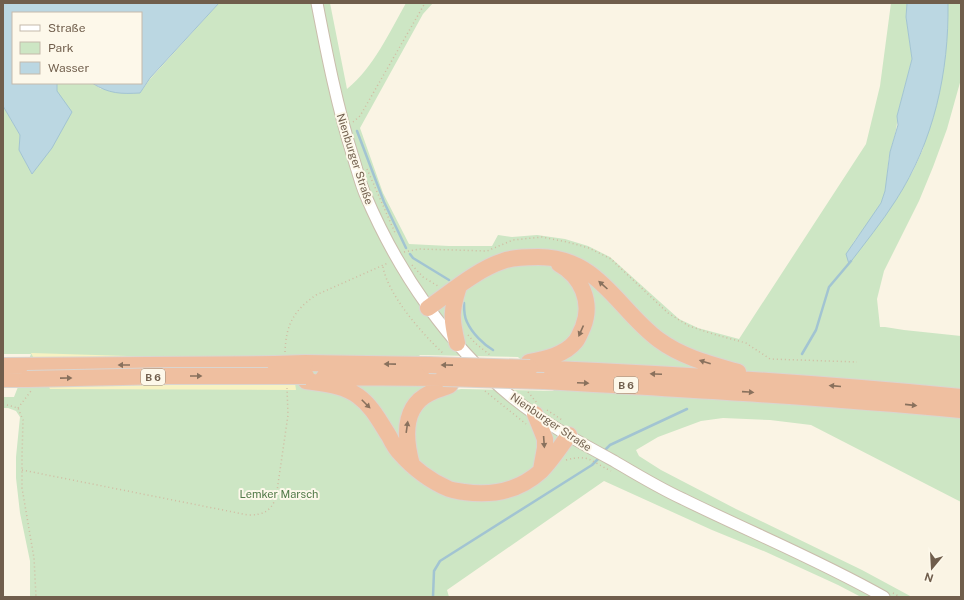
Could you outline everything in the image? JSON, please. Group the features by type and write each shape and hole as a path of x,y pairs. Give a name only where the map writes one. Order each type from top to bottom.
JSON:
{"highway":[{"path":"428,308 486,269 502,261 523,257 545,257 565,260 577,265 591,274 616,297 647,330 674,349 700,361 770,381"},
{"path":"527,365 567,349 576,341 584,323 586,313 587,305 584,290 577,280 568,269 545,257"},
{"path":"453,291 452,320 461,337"},
{"name":"B 6","path":"3,379 306,374 429,365 492,368 527,365 770,381 873,395 961,410"},
{"name":"B 6","path":"3,366 29,378 283,381"},
{"name":"B 6","path":"306,374 447,381 492,368 544,381 742,392 961,398"},
{"path":"283,381 306,374 357,395 369,406 378,418 397,451 429,480 451,490 476,494 495,493 520,486 541,472 567,429"},
{"path":"412,466 407,448 406,436 407,424 411,411 420,400 447,381"},
{"path":"539,408 545,439 541,472"}],"street":[{"name":"Nienburger Straße","path":"317,3 336,97 364,192 428,308 461,337 485,373 514,398 539,408 567,429 599,459 846,577 884,597"}],"path":[{"path":"351,124 360,116 425,3"},
{"path":"367,169 386,216 398,240"},
{"path":"284,355 285,339 288,327 299,308 307,301 316,294 383,267 400,255 419,249 487,252 513,240 542,237 589,248 610,260 668,313 689,326 746,343 770,359 857,362"},
{"path":"413,265 423,277 453,291"},
{"path":"461,337 475,343 492,368"},
{"path":"29,378 18,408 23,420 22,488 35,564 36,597"},
{"path":"22,470 248,515 258,515 267,512 273,506 276,498 288,415 283,381"},
{"path":"525,388 539,408 567,429"},
{"path":"3,405 18,408"}],"green space":[{"name":"Lemker Marsch","path":"219,3 330,3 347,89 357,80 373,60 406,3 433,3 423,14 360,128 383,193 409,244 492,246 498,235 512,237 537,235 565,239 588,246 610,257 679,319 698,328 739,339 866,144 880,86 891,3 907,3 906,17 912,59 897,116 896,130 889,157 887,182 883,199 876,213 852,244 896,200 913,171 923,149 948,27 948,3 961,3 961,79 947,129 919,201 884,271 877,299 880,327 961,336 961,502 811,425 770,420 723,418 701,421 658,437 636,450 639,456 661,470 736,509 862,570 912,597 861,597 766,552 712,530 604,481 447,590 449,597 30,597 30,561 20,513 16,478 16,457 20,417 16,411 3,408 3,397 14,397 31,354 3,354 3,106 20,135 19,150 32,174 62,100 56,91 57,84 94,84 101,89 140,93 150,79","holes":["419,355 518,357 554,391 456,390"]}],"sand":[{"path":"31,353 292,361 296,390 50,389"}],"water":[{"path":"3,3 219,3 150,78 140,93 115,92 98,87 94,84 142,84 142,12 12,12 12,84 57,84 57,91 72,112 52,148 32,174 19,150 20,135 3,106"},
{"path":"907,3 948,3 946,55 937,105 920,154 909,177 885,216 849,264 846,254 881,203 885,191 890,152 898,125 897,116 912,59 906,17"}],"waterway":[{"path":"357,131 384,202 406,248"},
{"path":"410,254 413,258 449,280"},
{"path":"802,354 816,330 829,287 851,261"},
{"path":"464,303 466,320 469,326 478,338 493,350"},
{"path":"604,451 610,445 687,409"},
{"path":"433,597 434,571 440,561 592,465 600,457"}]}
